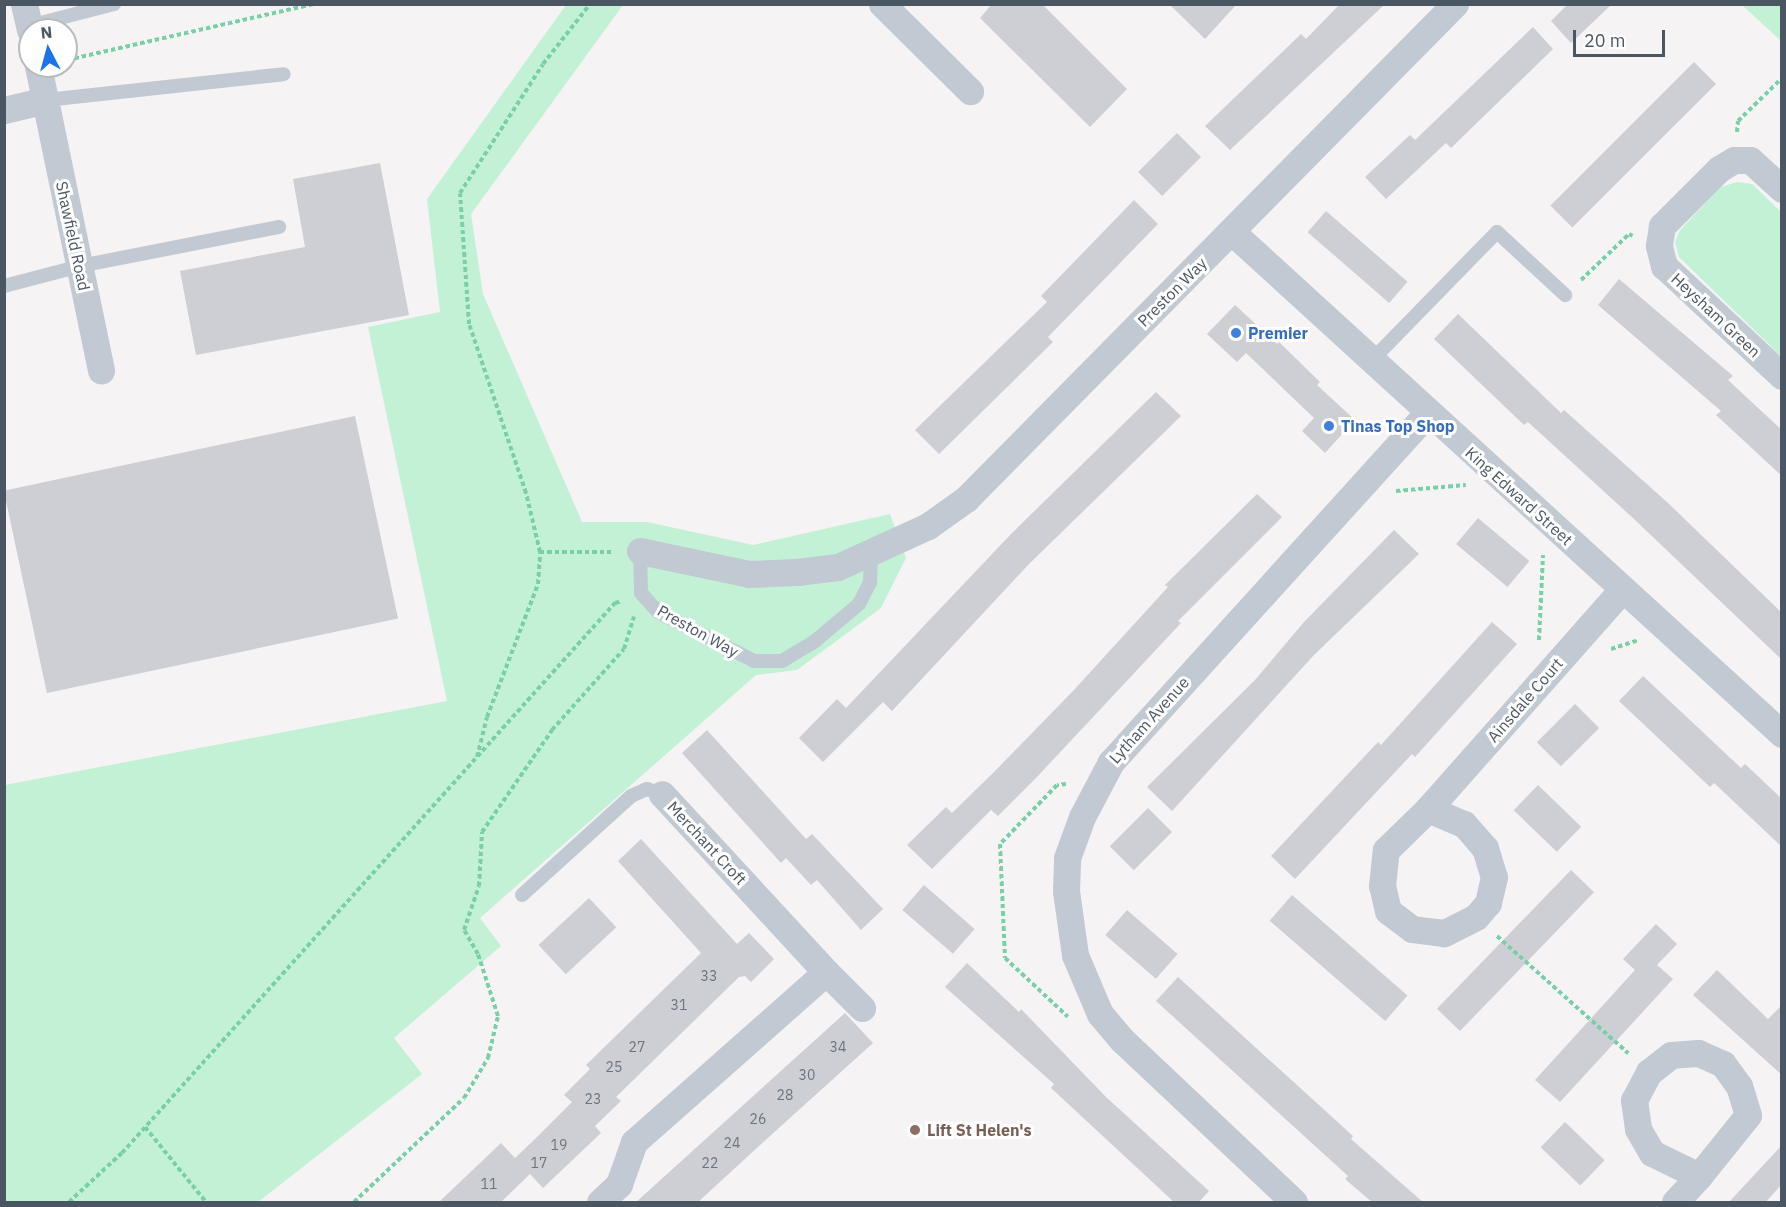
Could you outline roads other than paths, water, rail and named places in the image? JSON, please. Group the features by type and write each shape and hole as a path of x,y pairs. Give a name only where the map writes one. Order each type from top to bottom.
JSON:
{"street":[{"path":"882,4 970,91"},
{"name":"Preston Way","path":"640,551 749,574 838,567 871,555 928,526 966,499 1455,4"},
{"name":"Shawfield Road","path":"41,78 101,371"},
{"path":"4,110 46,100"},
{"name":"Heysham Green","path":"1782,189 1750,160 1734,160 1719,169 1662,226 1659,246 1664,266 1782,376"},
{"name":"King Edward Street","path":"1232,232 1374,358 1428,412 1544,519 1782,734"},
{"name":"Lytham Avenue","path":"1294,1203 1122,1040 1100,1014 1075,955 1066,891 1067,858 1099,783 1111,762 1428,412"},
{"name":"Ainsdale Court","path":"1428,809 1464,824 1485,848 1494,877 1488,903 1476,917 1444,933 1412,929 1388,911 1382,886 1386,850 1428,809 1622,590"},
{"name":"Merchant Croft","path":"662,794 862,1008"},
{"path":"600,1203 620,1184 634,1142 826,972"},
{"path":"1675,1203 1700,1176 1748,1115 1739,1086 1723,1064 1698,1053 1671,1055 1649,1072 1634,1100 1638,1129 1652,1153 1700,1176"}],"lane":[{"path":"38,18 114,4"},
{"path":"46,100 284,74"},
{"path":"4,285 80,266 279,227"},
{"path":"1374,358 1497,232 1565,295"},
{"name":"Preston Way","path":"640,551 641,593 658,612 710,642 754,661 782,662 815,641 859,604 870,582 871,555"},
{"name":"Merchant Croft","path":"522,895 630,796 647,789 662,794"}],"place":[{"name":"Premier","path":"1236,333"},
{"name":"Tinas Top Shop","path":"1329,426"},
{"name":"Lift St Helen's","path":"915,1130"}]}
